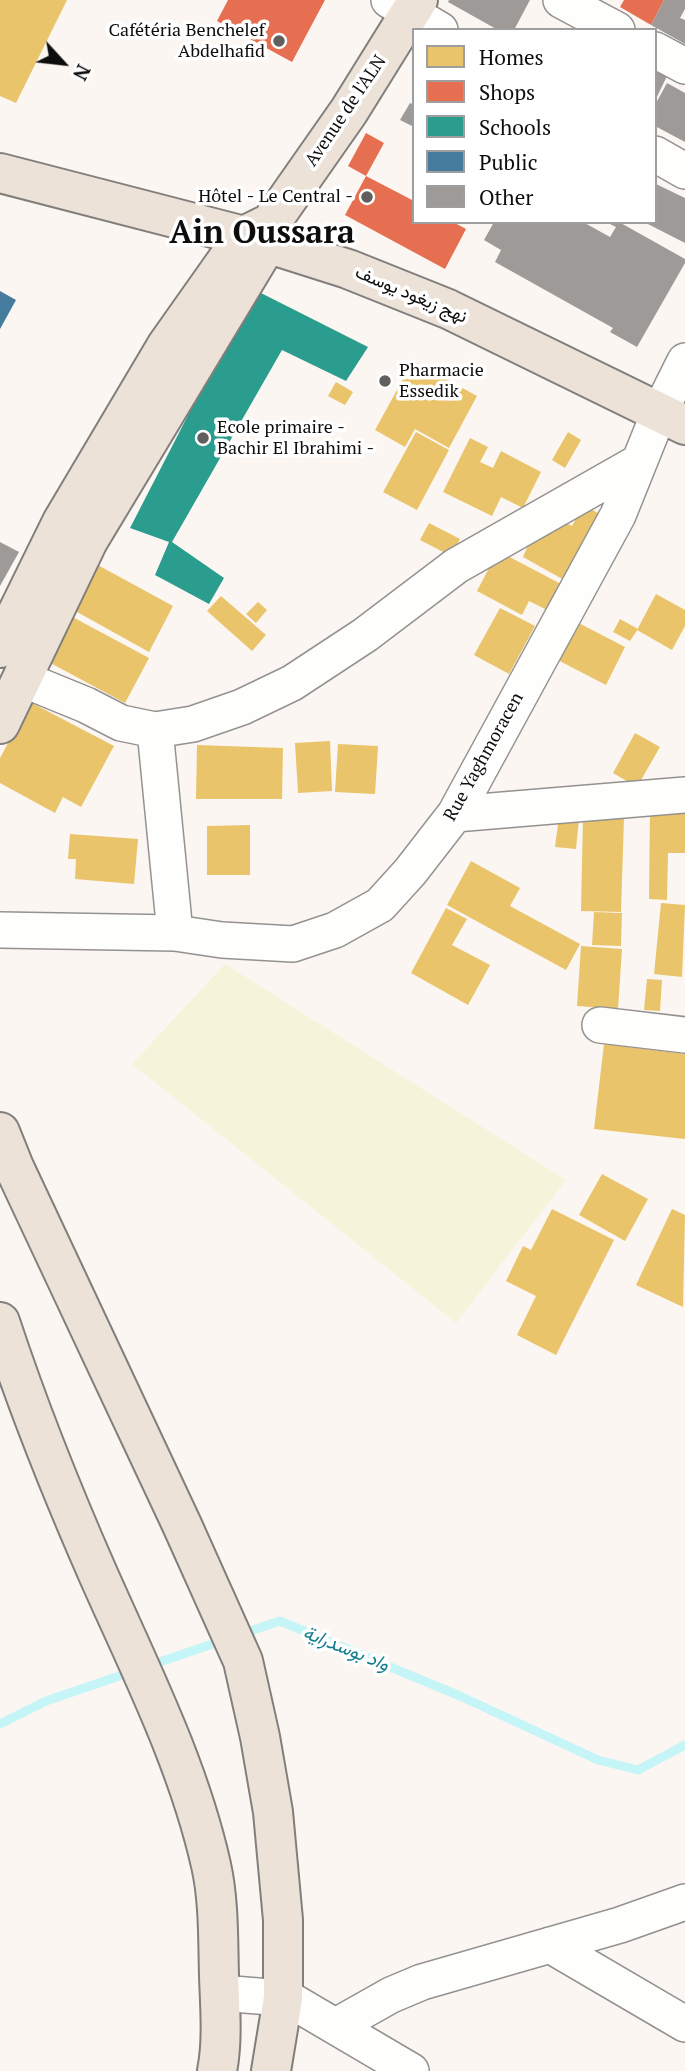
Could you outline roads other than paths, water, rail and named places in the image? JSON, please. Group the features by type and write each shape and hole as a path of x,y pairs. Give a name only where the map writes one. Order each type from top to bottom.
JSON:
{"main road":[{"name":"Avenue de l'ALN","path":"0,724 11,662 88,541 261,234 349,111 415,11"},
{"name":"نهج زيغود يوسف","path":"0,173 261,234 448,309 672,419"},
{"path":"0,1132 243,1661 273,1812 283,1920 283,1998 271,2071"},
{"path":"0,1322 18,1376 97,1572 149,1685 194,1801 212,1867 218,1929 220,1993 217,2071"}],"street":[{"path":"561,0 608,16"},
{"path":"657,51 685,66"},
{"path":"657,155 685,171"},
{"name":"Rue Yaghmoracen","path":"0,930 175,933 222,940 293,944 335,930 380,905 410,872 455,814 618,515 639,462 672,419 685,362"},
{"path":"11,662 37,685 121,723 155,730 193,723 242,707 292,683 365,635 456,566 639,462"},
{"path":"155,730 175,933"},
{"path":"455,814 685,795"},
{"path":"600,1025 685,1035"},
{"path":"336,2025 391,1995 422,1982 620,1925 685,1902"},
{"path":"550,1945 685,2024"},
{"path":"220,1993 283,1998 336,2025 411,2071"}],"waterway":[{"name":"واد بوسدراية","path":"241,1634 280,1621 460,1696 598,1760 638,1770 685,1745"},
{"name":"واد بوسدراية","path":"148,1666 224,1640"},
{"name":"واد بوسدراية","path":"0,1724 46,1701 131,1672"}],"place":[{"name":"Cafétéria Benchelef Abdelhafid","path":"279,41"},
{"name":"Hôtel - Le Central -","path":"367,197"},
{"name":"Pharmacie Essedik","path":"385,381"},
{"name":"Ecole primaire - Bachir El Ibrahimi -","path":"203,438"}],"district":[{"name":"Ain Oussara","path":"262,234"}]}
